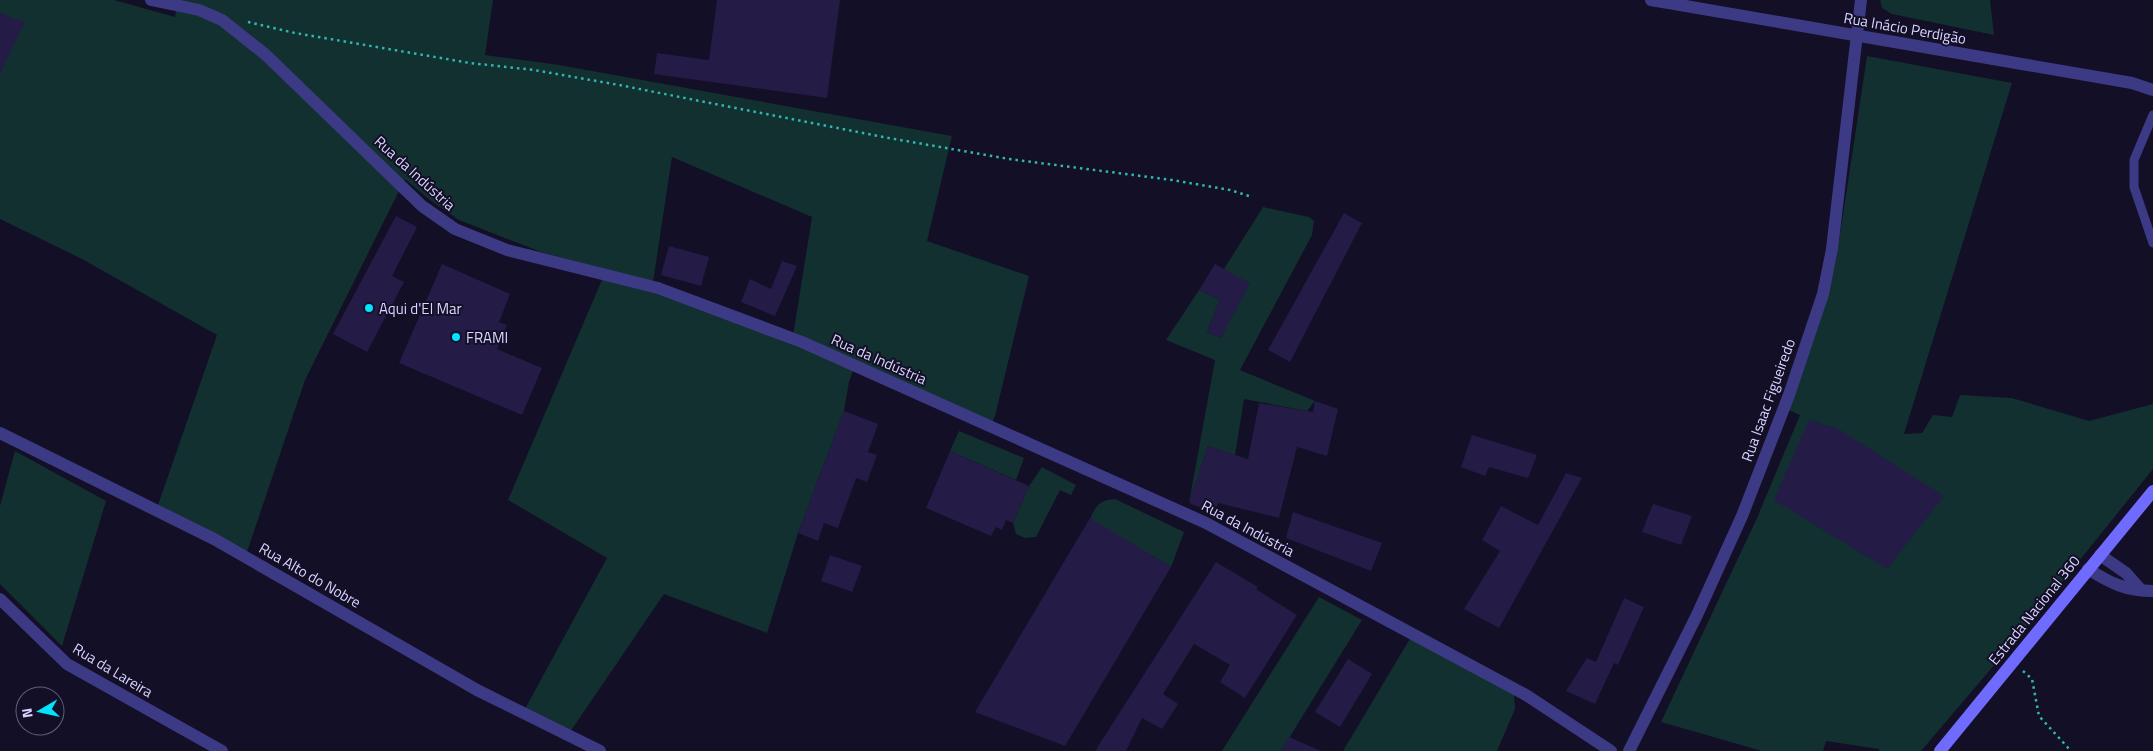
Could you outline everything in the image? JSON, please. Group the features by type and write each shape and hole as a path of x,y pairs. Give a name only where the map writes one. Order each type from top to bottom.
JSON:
{"main road":[{"name":"Estrada Nacional 360","path":"1940,751 2153,491"}],"street":[{"name":"Rua da Indústria","path":"151,0 199,10 222,20 266,54 422,206 455,229 507,250 658,288 802,342 1206,523 1526,696 1611,751"},
{"name":"Rua Inácio Perdigão","path":"1651,0 2132,83 2153,90"},
{"name":"Rua Isaac Figueiredo","path":"1629,751 1698,615 1742,516 1789,395 1823,294 1832,249 1861,0"},
{"name":"Rua Alto do Nobre","path":"0,433 214,539 477,690 600,751"},
{"path":"2100,555 2147,590"},
{"path":"2088,569 2113,584 2147,590"},
{"name":"Rua da Lareira","path":"0,599 67,664 222,751"}],"lane":[{"path":"2153,115 2134,160 2134,187 2153,244"}],"path":[{"path":"222,20 247,22 294,33 470,63 534,70 619,84 883,137 1009,159 1172,180 1230,190 1252,197"},
{"path":"2013,662 2032,679 2039,716 2071,751"}],"green space":[{"path":"0,0 114,0 175,17 178,0 493,0 485,55 559,65 952,136 927,241 1029,276 995,416 992,423 793,336 812,217 672,157 653,282 541,252 459,220 430,200 405,179 305,380 246,555 158,505 217,335 82,259 0,219"},
{"path":"1880,0 1990,0 1994,35 1892,14 1882,8"},
{"path":"1867,56 2012,83 1904,434 1922,433 1933,415 1952,417 1960,395 2012,398 2089,421 2153,404 2153,469 2018,637 1921,751 1879,751 1879,749 1826,741 1823,751 1762,751 1661,722 1757,518 1800,415 1789,410 1824,309 1836,261"},
{"path":"1263,207 1309,217 1314,221 1312,235 1240,370 1315,401 1307,411 1244,399 1235,455 1208,446 1189,503 1215,360 1166,340 1199,290 1220,300 1207,332 1221,338 1224,269"},
{"path":"604,275 658,290 854,368 849,382 844,411 798,533 767,633 664,594 570,732 525,709 607,558 508,500"},
{"path":"959,431 1024,458 1016,480 950,451"},
{"path":"15,451 106,501 62,646 0,584 0,506"},
{"path":"1042,467 1076,485 1071,495 1060,490 1036,537 1025,538 1016,534 1013,523 1029,486"},
{"path":"1115,499 1184,532 1171,567 1090,519 1099,504"},
{"path":"1319,597 1362,620 1281,751 1222,751"},
{"path":"1411,637 1514,694 1515,709 1497,751 1343,751"}],"building":[{"path":"717,0 840,0 827,98 654,74 657,53 709,60"},
{"path":"0,13 25,22 0,74"},
{"path":"1344,213 1362,223 1290,362 1268,350"},
{"name":"Aqui d'El Mar","path":"396,216 417,227 392,276 404,282 367,352 333,334"},
{"path":"669,246 709,257 701,286 661,275"},
{"path":"782,261 797,266 775,316 741,302 750,279 771,289"},
{"name":"FRAMI","path":"442,264 510,294 499,322 507,325 497,349 542,368 522,415 399,363"},
{"path":"1215,264 1250,283 1221,338 1207,332 1220,300 1199,290"},
{"path":"1315,401 1338,409 1327,456 1297,447 1279,518 1218,503 1214,513 1189,503 1208,446 1248,459 1259,403 1313,412"},
{"path":"844,411 878,424 868,452 877,455 867,482 856,478 838,528 824,523 818,541 798,533"},
{"path":"1809,420 1837,428 1944,496 1887,569 1774,500"},
{"path":"1472,435 1537,455 1528,478 1489,467 1485,476 1461,467"},
{"path":"950,451 1029,486 1013,523 1006,520 1002,530 996,527 991,536 926,508"},
{"path":"1566,473 1582,478 1499,628 1464,609 1500,551 1482,540 1501,506 1538,525"},
{"path":"1653,504 1692,516 1681,545 1642,532"},
{"path":"1293,512 1382,543 1371,571 1286,538"},
{"path":"1090,518 1171,567 1065,746 975,712"},
{"path":"830,555 862,566 852,592 821,581"},
{"path":"1216,562 1258,587 1256,589 1297,615 1245,698 1220,682 1230,665 1194,644 1163,694 1178,704 1162,729 1142,718 1126,751 1095,751"},
{"path":"1624,598 1644,607 1618,665 1614,663 1595,704 1566,691 1587,658 1596,662"},
{"path":"1348,659 1372,674 1340,727 1315,712"},
{"path":"1289,737 1321,751 1281,751"}],"place":[{"name":"Aqui d'El Mar","path":"369,308"},
{"name":"FRAMI","path":"456,337"}]}
